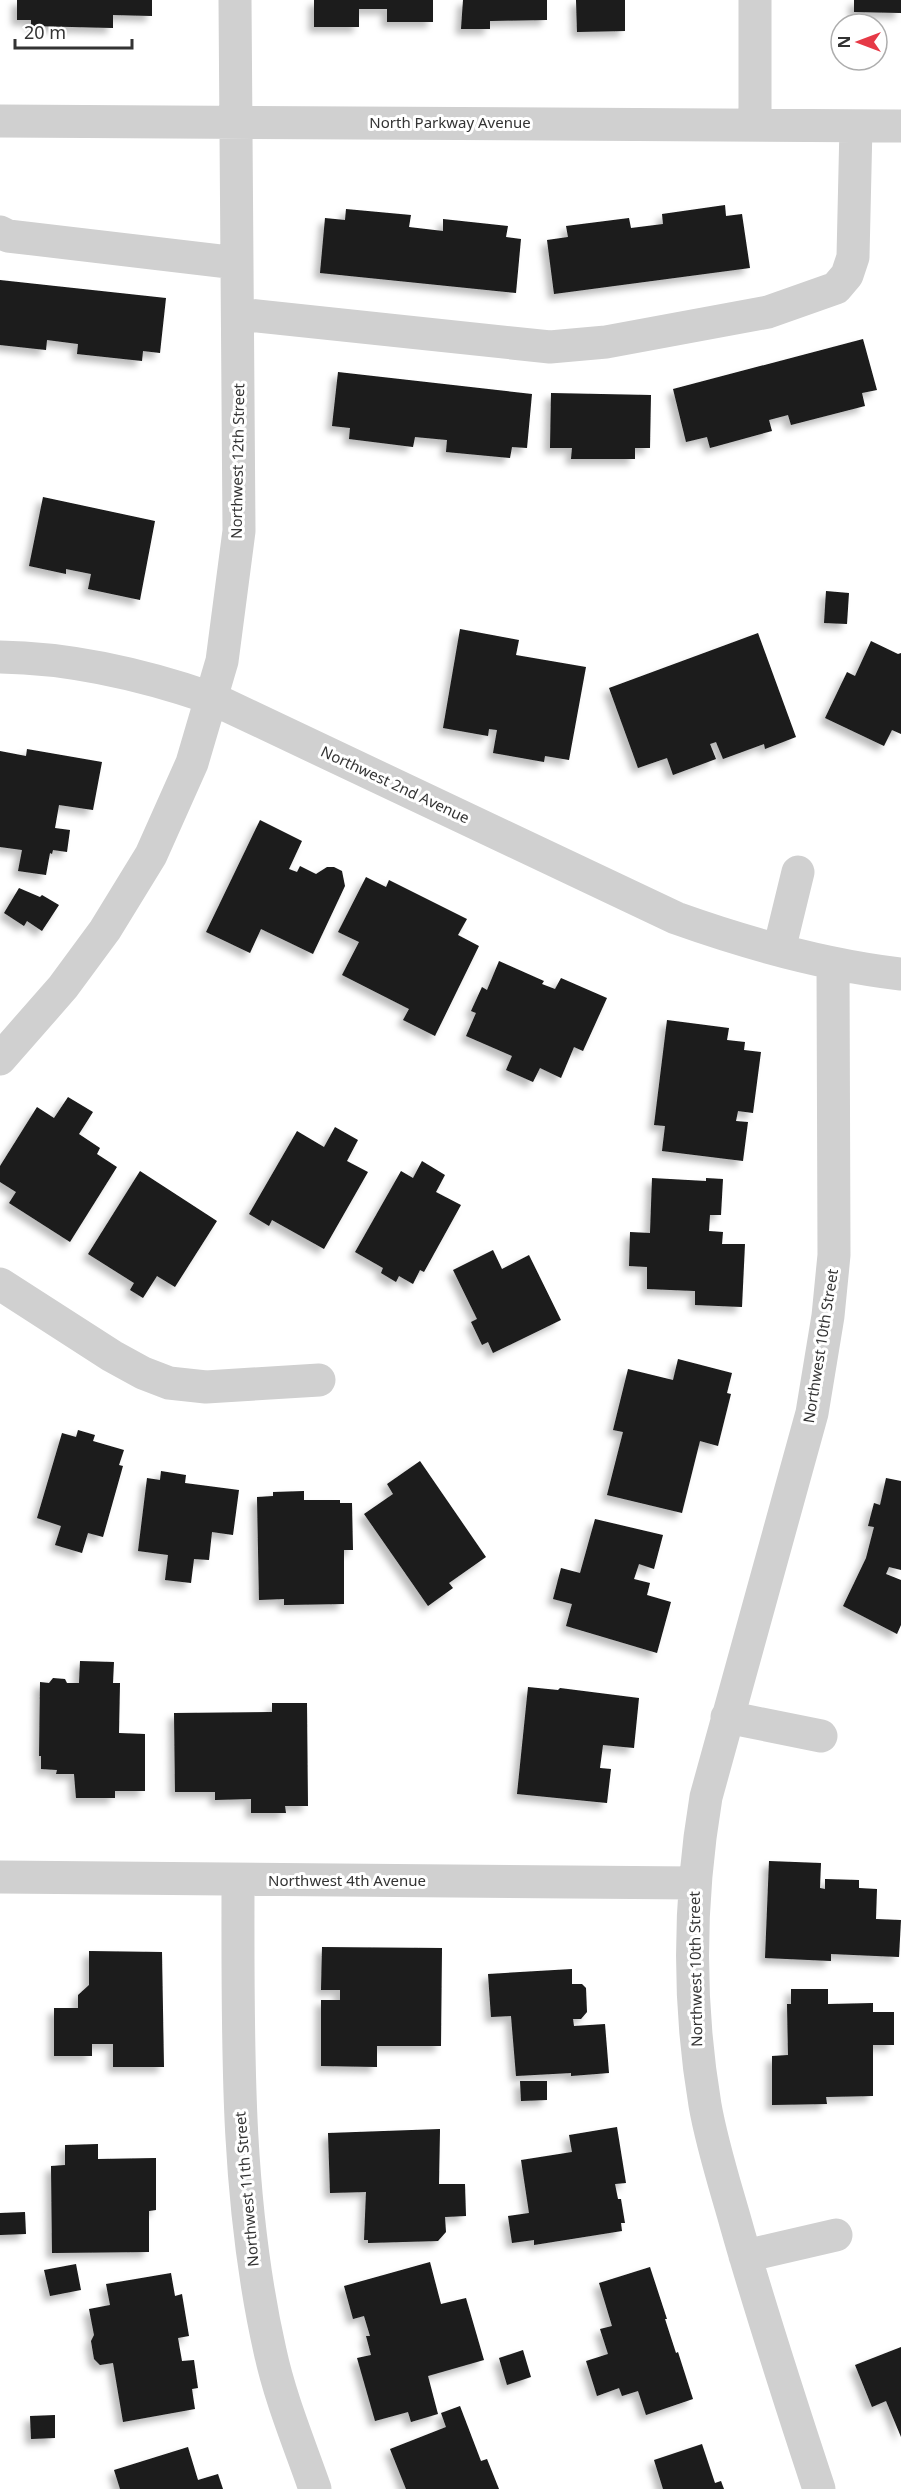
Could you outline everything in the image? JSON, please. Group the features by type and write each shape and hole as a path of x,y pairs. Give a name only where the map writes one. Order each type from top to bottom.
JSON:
{"street":[{"name":"Northwest 12th Street","path":"0,1059 63,987 105,930 151,855 192,763 222,661 239,531 235,0"},
{"path":"755,0 755,125"},
{"name":"North Parkway Avenue","path":"0,121 901,126"},
{"path":"238,314 550,347 606,342 768,312 836,288 847,275 853,257 856,126"},
{"path":"0,232 8,236 79,246 237,263"},
{"name":"Northwest 2nd Avenue","path":"0,657 59,661 107,670 161,681 211,698 676,918 723,935 804,958 901,974"},
{"path":"780,950 798,872"},
{"name":"Northwest 10th Street","path":"819,2489 745,2256 705,2106 695,2033 695,1883 697,1848 706,1797 812,1413 828,1316 834,1255 833,964"},
{"path":"0,1284 112,1356 143,1373 169,1383 216,1386 319,1380"},
{"path":"727,1717 820,1736"},
{"name":"Northwest 4th Avenue","path":"0,1877 695,1883"},
{"name":"Northwest 11th Street","path":"238,1880 239,2093 244,2181 254,2269 278,2384 315,2489"},
{"path":"745,2256 836,2235"}],"building":[{"path":"17,0 152,0 152,16 113,15 113,28 31,26 31,20 17,20"},
{"path":"314,0 433,0 433,22 387,22 387,9 359,9 359,27 314,27"},
{"path":"463,0 547,0 547,20 490,21 490,29 461,29"},
{"path":"576,0 625,0 625,31 577,32"},
{"path":"854,0 901,0 901,13 854,12"},
{"path":"725,205 726,216 742,214 750,268 554,294 547,240 568,237 566,226 629,218 631,228 663,224 662,214"},
{"path":"346,209 411,215 409,227 443,231 443,219 508,226 506,237 521,239 516,293 320,273 325,218 345,220"},
{"path":"0,280 166,298 160,353 143,351 142,361 77,354 78,344 47,340 46,350 0,345"},
{"path":"863,339 877,390 862,393 865,406 791,425 788,415 769,420 772,431 710,448 707,437 686,442 673,389"},
{"path":"338,372 532,394 527,448 512,447 510,458 446,452 447,440 415,437 413,447 349,439 350,428 332,426"},
{"path":"551,393 651,395 650,448 635,448 635,459 571,459 572,448 550,448"},
{"path":"43,497 155,521 140,600 88,589 91,574 66,569 66,574 29,566"},
{"path":"826,591 849,593 847,624 824,623"},
{"path":"460,629 519,640 516,655 586,667 569,760 545,756 544,762 493,753 497,730 489,729 488,736 443,728"},
{"path":"758,633 796,737 765,749 764,744 723,759 716,742 710,744 716,759 673,775 667,758 638,768 609,688"},
{"path":"871,641 898,654 901,653 901,734 892,730 884,746 825,718 847,672 855,676"},
{"path":"27,749 102,762 93,810 59,805 55,828 70,830 67,852 53,850 52,854 50,853 46,875 18,871 22,850 0,847 0,751 26,756"},
{"path":"260,820 302,841 289,869 297,872 300,866 316,874 327,867 334,867 342,871 345,886 313,954 261,929 250,953 206,932"},
{"path":"366,877 386,887 389,880 467,919 458,935 479,946 435,1036 403,1020 409,1009 342,975 359,942 338,932"},
{"path":"19,888 40,897 42,895 59,905 42,931 27,921 24,926 4,913"},
{"path":"499,961 544,981 542,984 555,989 561,978 607,998 583,1051 574,1047 561,1078 540,1068 533,1082 506,1070 512,1056 466,1036 476,1013 471,1011 482,987 487,990"},
{"path":"667,1020 729,1028 727,1040 745,1042 744,1050 761,1052 753,1113 738,1111 736,1121 748,1122 743,1161 662,1151 665,1126 654,1125"},
{"path":"68,1097 93,1112 79,1134 100,1148 97,1154 117,1167 70,1242 9,1203 16,1192 0,1182 0,1166 37,1107 54,1118"},
{"path":"335,1127 358,1140 347,1161 368,1172 324,1249 272,1220 269,1226 249,1214 297,1131 324,1147"},
{"path":"422,1161 445,1175 436,1192 461,1205 424,1272 420,1270 413,1284 399,1276 396,1282 381,1273 383,1268 355,1252 401,1171 413,1178"},
{"path":"140,1171 217,1221 175,1287 157,1276 143,1298 130,1290 134,1283 88,1254"},
{"path":"652,1178 706,1181 706,1178 723,1179 721,1215 710,1215 709,1231 723,1232 722,1244 745,1244 742,1307 695,1305 695,1291 647,1289 647,1267 629,1266 630,1232 650,1233"},
{"path":"493,1250 502,1269 529,1255 561,1320 493,1353 488,1342 482,1345 471,1322 477,1319 453,1270"},
{"path":"678,1359 732,1373 727,1393 731,1394 718,1446 700,1441 682,1513 607,1495 623,1432 613,1430 628,1369 673,1380"},
{"path":"78,1430 95,1435 93,1441 124,1450 119,1465 123,1466 103,1537 88,1533 82,1553 55,1545 61,1526 37,1518 62,1433 76,1437"},
{"path":"420,1461 486,1557 449,1583 453,1588 428,1606 364,1514 393,1494 387,1484"},
{"path":"161,1471 186,1475 185,1483 239,1490 233,1535 212,1532 209,1560 194,1559 191,1583 165,1580 168,1555 138,1551 147,1478 160,1480"},
{"path":"886,1478 901,1481 901,1570 889,1567 886,1574 901,1580 901,1625 897,1634 843,1606 866,1558 874,1527 868,1526 874,1503 880,1505"},
{"path":"304,1491 304,1500 340,1500 340,1503 352,1503 353,1550 344,1550 344,1604 284,1605 284,1599 259,1600 257,1497 273,1496 273,1492"},
{"path":"595,1519 663,1535 654,1569 639,1564 634,1579 650,1583 647,1595 671,1602 657,1653 566,1626 572,1604 553,1599 561,1568 580,1573"},
{"path":"80,1661 114,1662 113,1683 120,1683 119,1733 145,1734 145,1791 115,1791 115,1798 76,1798 74,1774 56,1774 57,1770 41,1769 41,1756 39,1756 40,1682 49,1683 53,1678 65,1679 67,1683 79,1683"},
{"path":"528,1687 558,1690 560,1688 639,1698 634,1748 603,1745 600,1768 611,1769 607,1803 517,1794"},
{"path":"272,1703 307,1703 308,1806 285,1806 286,1813 251,1813 251,1799 215,1800 215,1792 175,1792 174,1713 272,1712"},
{"path":"769,1861 821,1863 820,1888 825,1889 825,1879 859,1880 859,1888 877,1889 876,1919 901,1920 899,1957 831,1954 831,1961 765,1958"},
{"path":"322,1947 442,1948 441,2046 377,2046 377,2067 321,2066 321,2000 340,2000 340,1990 321,1990"},
{"path":"89,1951 162,1952 164,2067 113,2067 113,2044 92,2044 92,2056 54,2056 54,2008 78,2008 78,1995 89,1985"},
{"path":"572,1969 572,1984 582,1984 586,1988 587,2012 581,2019 573,2019 574,2026 605,2024 609,2073 516,2076 511,2016 491,2017 488,1974"},
{"path":"791,1989 828,1989 828,2004 873,2003 873,2012 894,2012 894,2045 873,2045 873,2096 826,2097 827,2104 772,2105 772,2056 788,2055 787,2004 791,2004"},
{"path":"520,2081 547,2081 547,2100 521,2101"},
{"path":"617,2127 626,2183 615,2184 618,2199 621,2199 625,2223 621,2223 622,2231 534,2245 534,2240 512,2243 508,2216 529,2213 521,2160 572,2152 569,2135"},
{"path":"440,2129 439,2184 465,2184 466,2216 445,2217 446,2232 438,2241 368,2243 368,2240 364,2240 366,2192 330,2193 328,2133"},
{"path":"98,2144 98,2159 156,2158 156,2210 149,2211 149,2252 52,2253 51,2166 65,2165 65,2145"},
{"path":"25,2212 26,2234 0,2235 0,2213"},
{"path":"430,2262 441,2304 466,2298 484,2360 428,2376 438,2414 411,2422 408,2412 375,2421 357,2358 371,2355 366,2336 370,2336 364,2316 353,2319 344,2286"},
{"path":"76,2264 81,2290 50,2296 44,2270"},
{"path":"650,2267 676,2353 678,2352 693,2399 646,2415 638,2391 622,2396 619,2388 597,2396 586,2361 608,2354 600,2329 612,2326 599,2283"},
{"path":"171,2273 175,2296 182,2294 189,2336 178,2338 182,2361 194,2360 198,2388 192,2389 195,2409 123,2422 113,2363 100,2365 94,2359 91,2341 94,2335 89,2309 110,2305 106,2284"},
{"path":"901,2347 901,2437 886,2401 872,2407 855,2365"},
{"path":"523,2350 531,2377 507,2385 499,2358"},
{"path":"460,2406 481,2461 487,2459 499,2489 406,2489 390,2449 446,2427 441,2413"},
{"path":"55,2415 55,2438 31,2439 30,2416"},
{"path":"702,2444 715,2483 721,2481 724,2489 663,2489 654,2460"},
{"path":"188,2447 198,2480 218,2474 223,2489 120,2489 114,2470"}]}
